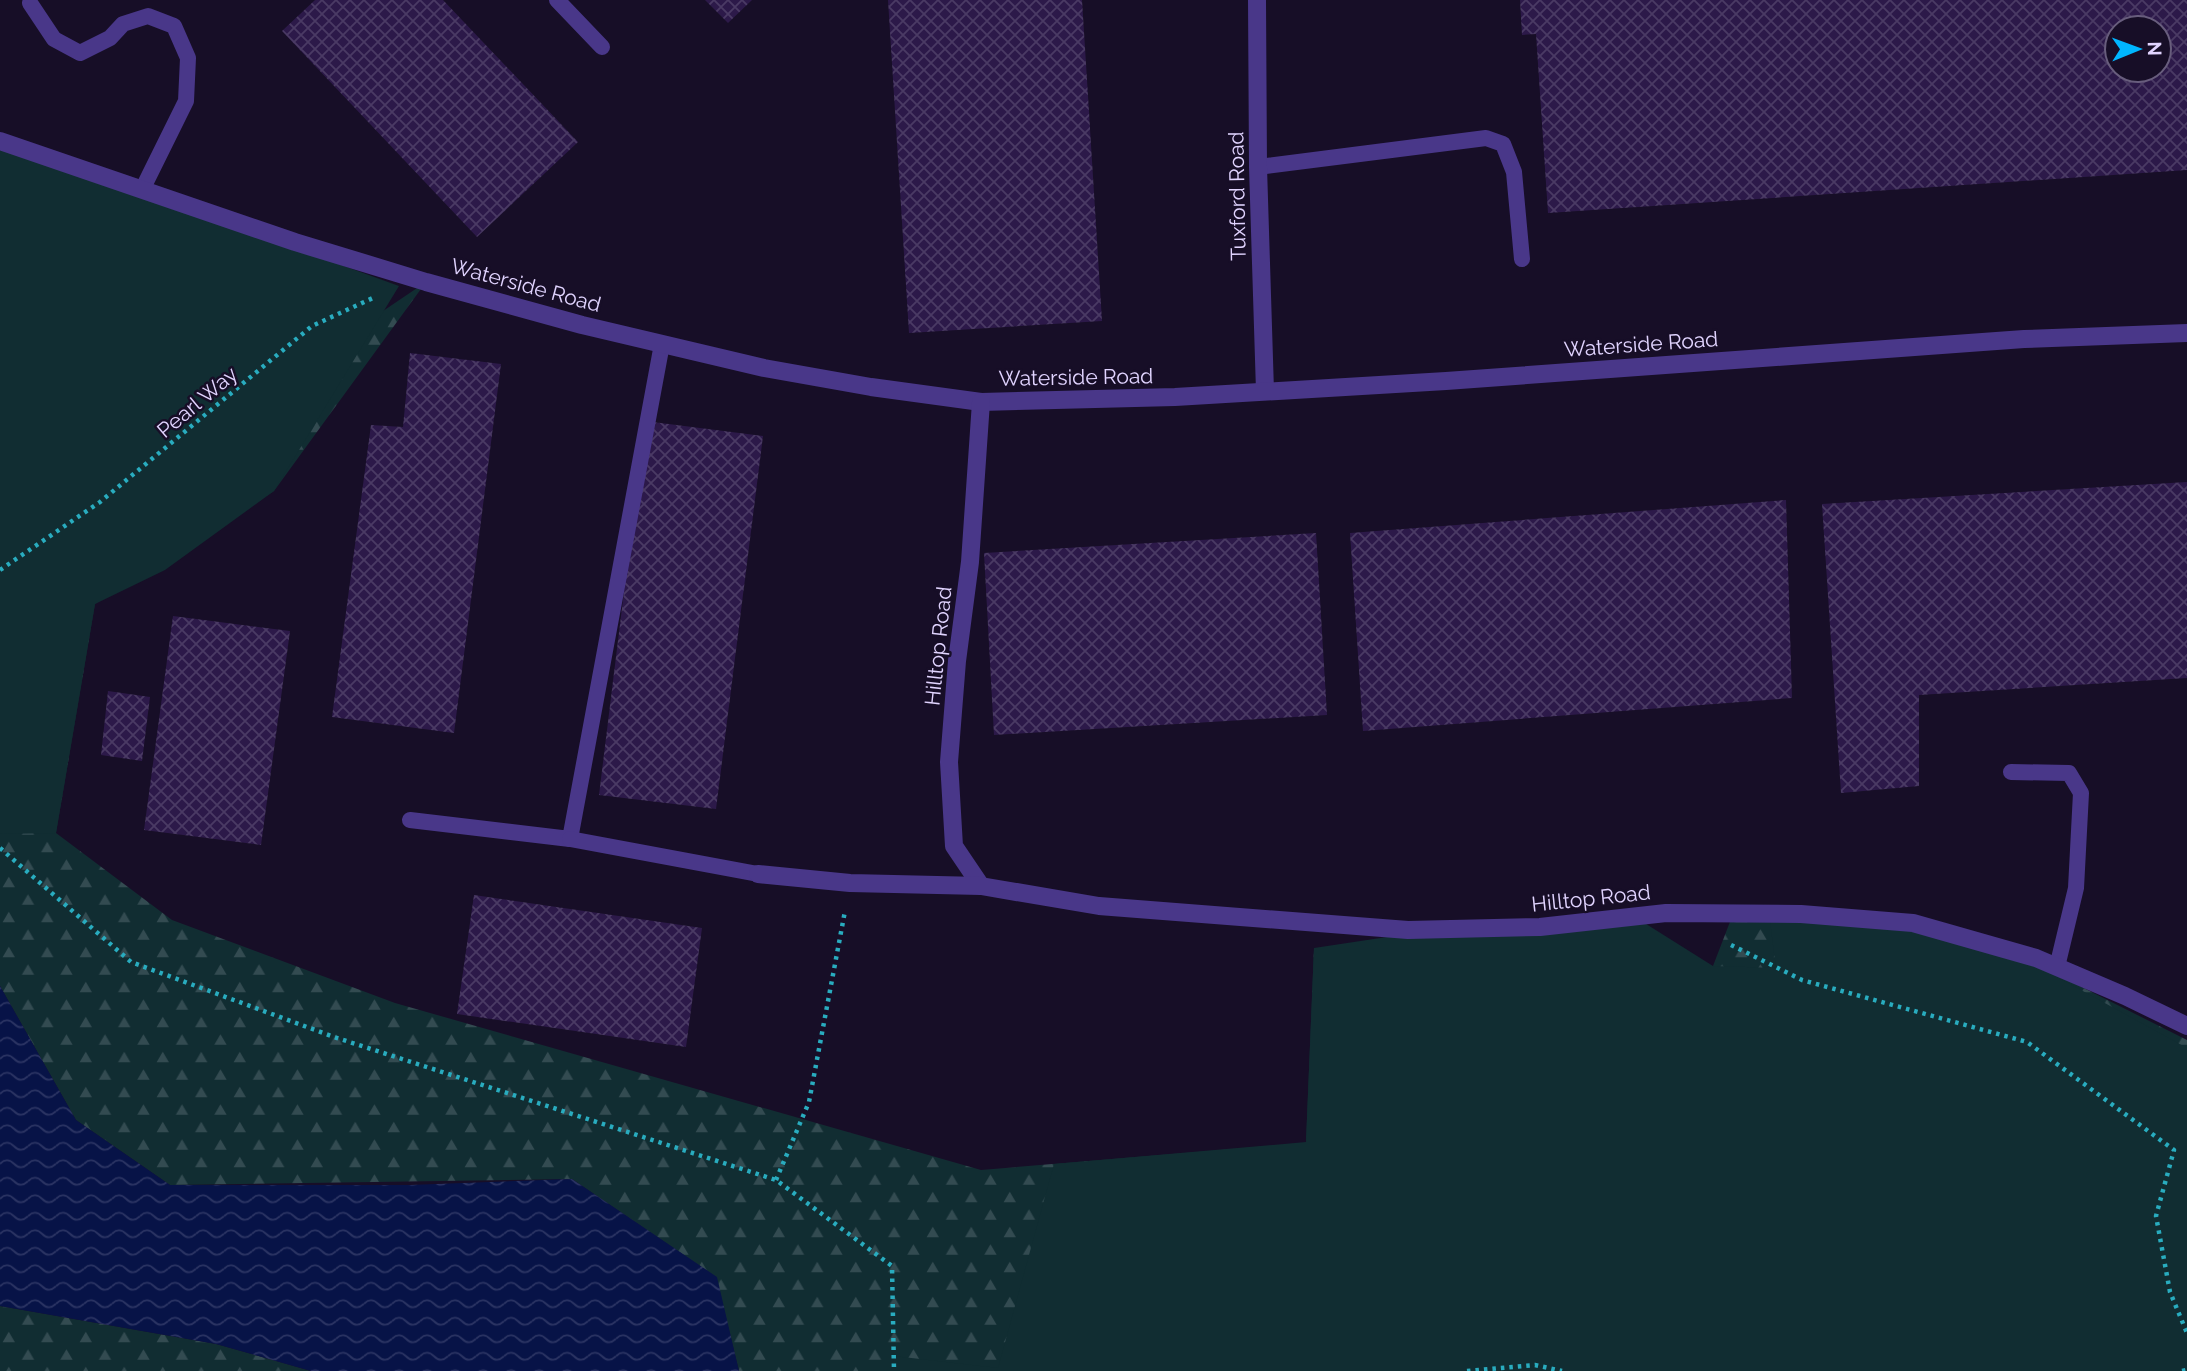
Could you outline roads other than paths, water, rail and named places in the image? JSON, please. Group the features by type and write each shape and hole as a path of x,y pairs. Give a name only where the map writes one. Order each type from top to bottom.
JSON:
{"street":[{"name":"Tuxford Road","path":"1257,0 1258,167 1265,391"},
{"name":"Waterside Road","path":"0,141 295,242 582,325 764,368 871,387 981,402 1175,397 1446,381 2024,340 2187,332"},
{"name":"Hilltop Road","path":"981,402 970,562 957,661 950,762 954,846 981,887"},
{"name":"Hilltop Road","path":"758,874 850,883 981,887 1099,906 1408,930 1540,927 1666,913 1801,914 1913,923 2036,958 2187,1026"}],"lane":[{"path":"557,0 602,47"},
{"path":"30,3 54,39 80,53 110,38 123,24 148,16 174,26 188,58 186,101 142,190"},
{"path":"1258,167 1486,138 1503,144 1514,172 1522,260"},
{"path":"570,839 662,344"},
{"path":"2011,772 2069,773 2081,793 2076,888 2057,967"},
{"path":"410,820 570,839 758,874"}],"water":[{"path":"0,986 76,1120 170,1185 410,1185 572,1179 717,1277 739,1371 311,1371 216,1344 0,1306"}]}
